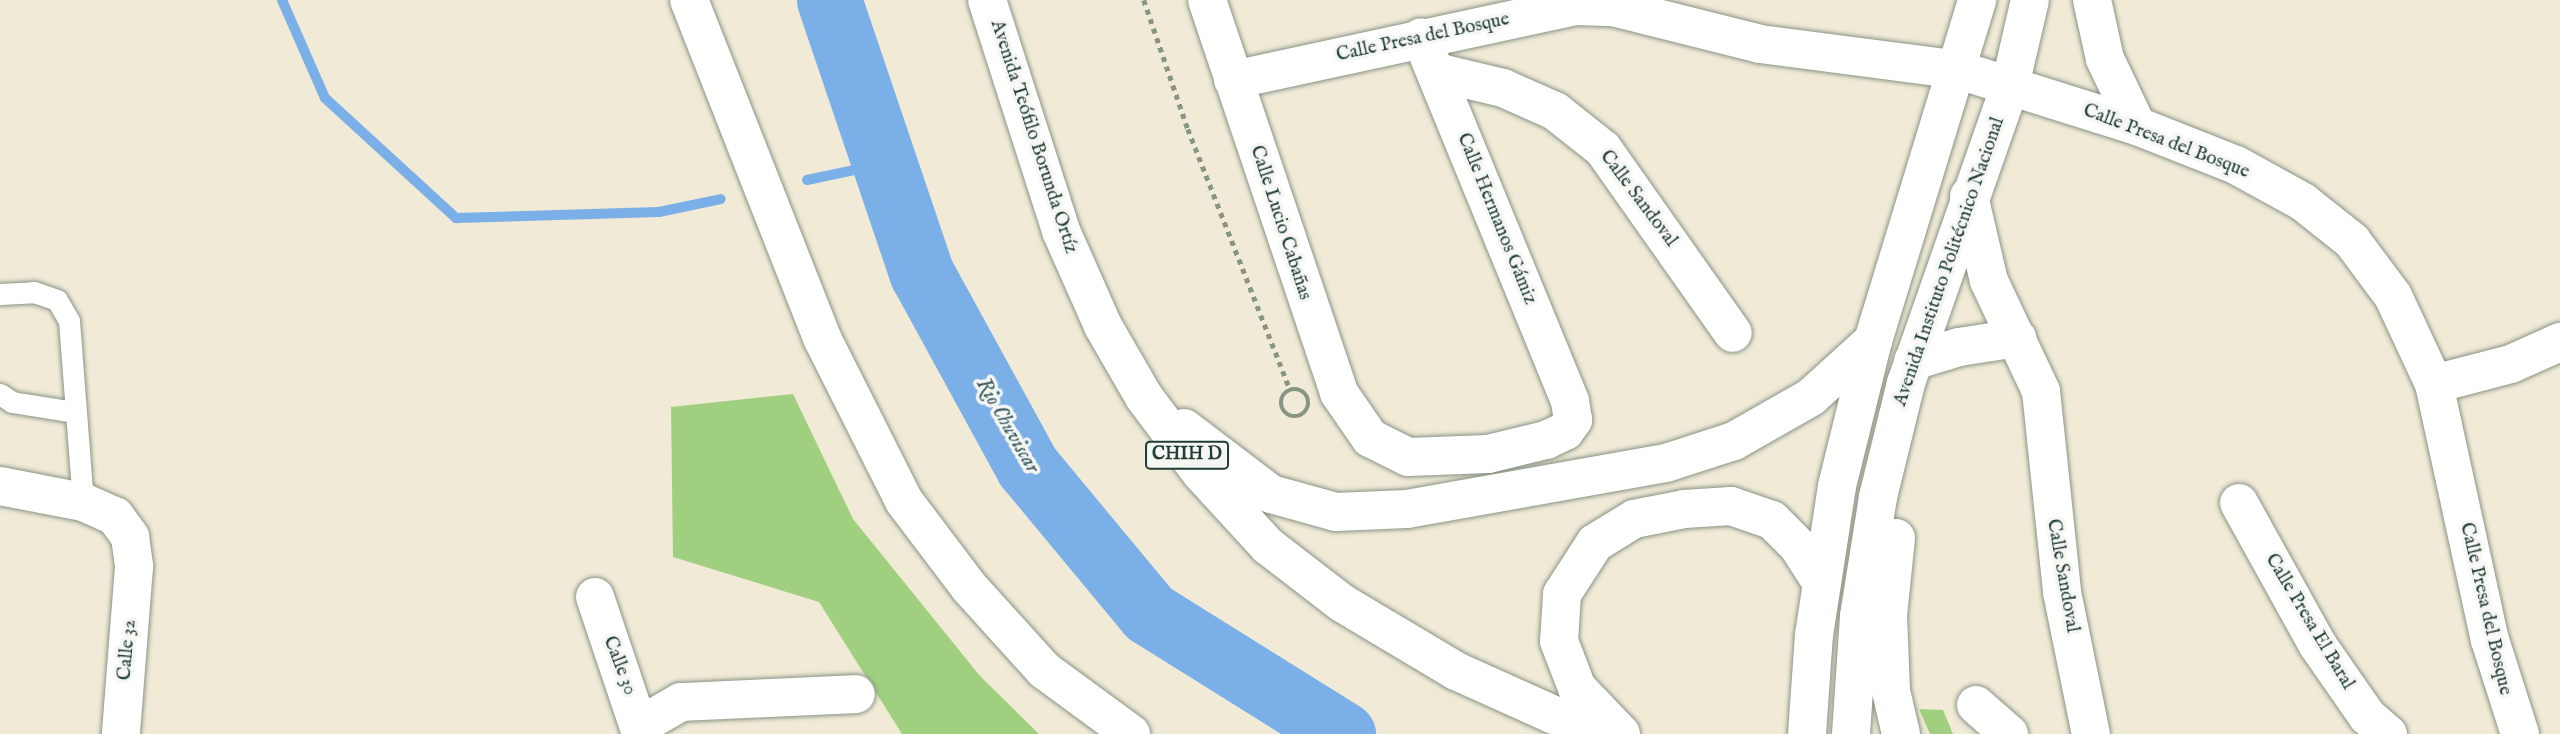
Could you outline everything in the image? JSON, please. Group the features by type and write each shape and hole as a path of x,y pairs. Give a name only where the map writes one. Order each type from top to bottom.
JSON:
{"street":[{"path":"689,0 822,338 904,501 969,587 1044,670 1086,734"},
{"name":"Avenida Teófilo Borunda Ortíz","path":"987,0 1061,231 1103,326 1144,397 1200,473 1268,546 1342,603 1456,671 1596,734"},
{"name":"Calle Lucio Cabañas","path":"1207,0 1320,346 1339,393 1370,438"},
{"path":"1807,734 1814,635 1837,486 1872,341 1959,70 1977,0"},
{"name":"Avenida Instituto Politécnico Nacional","path":"1851,734 1855,671 1878,497 1910,372 1969,196 2010,86 2030,0"},
{"path":"2092,0 2105,58 2137,126"},
{"name":"Calle Presa del Bosque","path":"1233,80 1421,37 1576,6 1614,4 1760,44 1959,70 2137,126 2236,165 2303,202 2352,241 2393,296 2434,384 2490,640 2519,734"},
{"name":"Calle Hermanos Gámiz","path":"1370,438 1408,457 1488,454 1565,431 1573,420 1570,401 1421,37"},
{"name":"Calle Sandoval","path":"1436,72 1503,88 1555,111 1603,149 1733,333"},
{"name":"Calle Sandoval","path":"1969,196 1989,281 2041,391 2062,592 2091,734"},
{"path":"1901,734 1891,691 1888,615 1910,372 1959,347 2017,338"},
{"path":"1144,397 1271,494 1336,512 1407,509 1666,463 1734,441 1811,397 1872,341"},
{"path":"2434,384 2511,364 2560,342"},
{"name":"Calle 32","path":"0,486 83,502 115,516 130,537 134,567 121,734"},
{"name":"Calle Presa El Baral","path":"2239,503 2317,644 2367,716 2388,734"},
{"path":"1621,734 1577,688 1559,641 1562,594 1595,543 1634,519 1684,509 1731,506 1772,520 1798,546 1821,582"},
{"name":"Calle 30","path":"595,597 641,729"},
{"path":"1044,670 1131,734"},
{"path":"641,729 681,702 856,694"},
{"path":"1976,705 2009,734"}],"lane":[{"path":"0,294 34,292 57,300 69,321 83,502"},
{"path":"0,394 12,402 75,412"}],"path":[{"path":"1144,0 1188,129 1290,389"},
{"path":"1290,389 1303,391 1308,398 1306,412 1298,417 1282,410 1281,400 1290,389"}],"green space":[{"path":"793,394 853,519 980,676 1039,734 902,734 819,602 673,557 671,407"},
{"path":"1919,709 1943,710 1953,734 1930,734"}],"waterway":[{"path":"282,0 325,98 456,218 659,212 721,199"},
{"name":"Rio Chuviscar","path":"829,0 922,274 1027,466 1149,613 1343,734"},
{"path":"807,180 883,164"}]}
